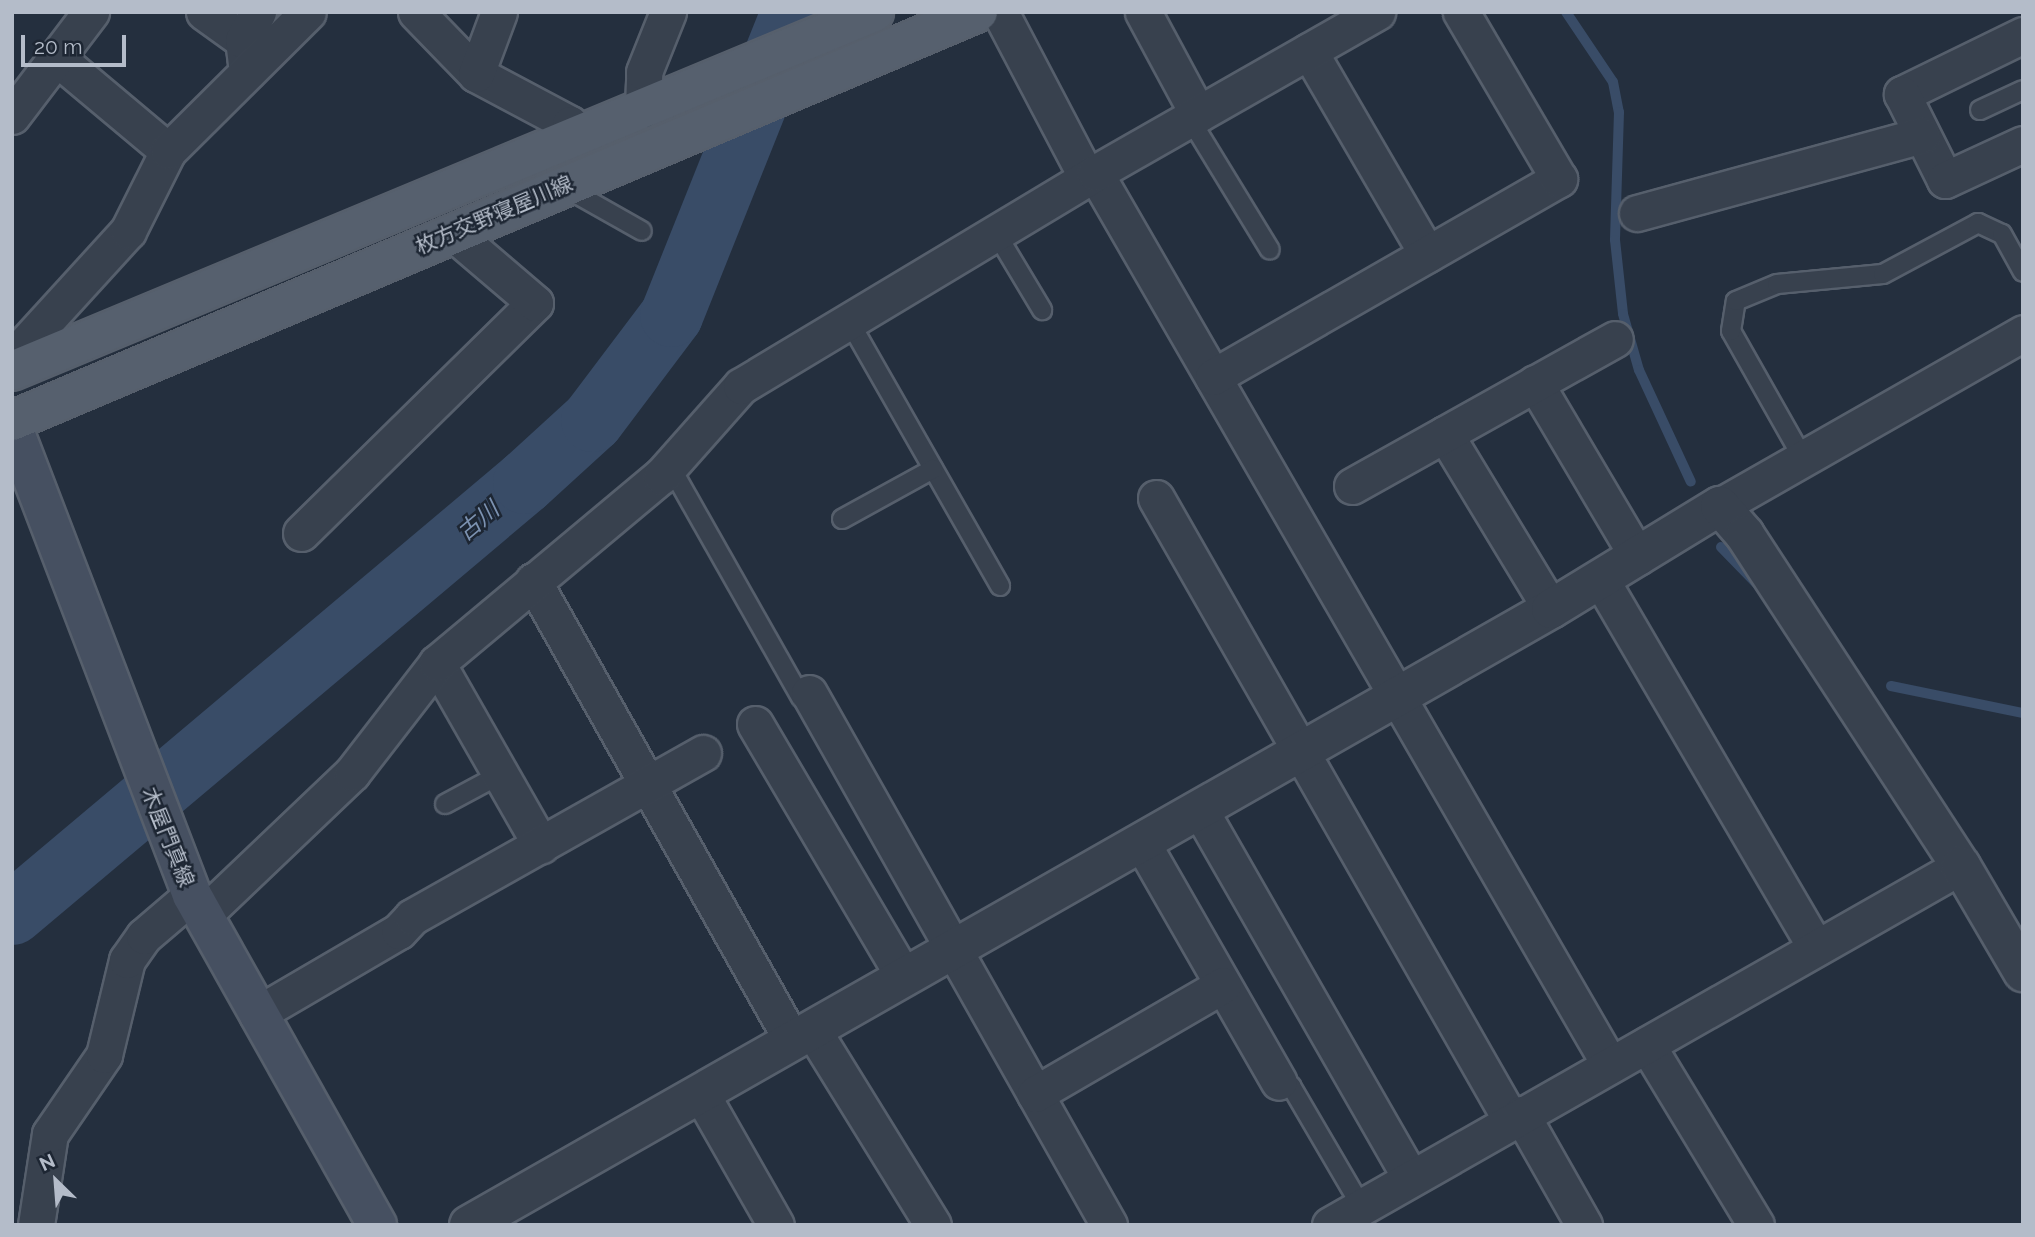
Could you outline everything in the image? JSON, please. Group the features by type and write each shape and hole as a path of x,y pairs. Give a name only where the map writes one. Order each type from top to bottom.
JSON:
{"main road":[{"name":"枚方交野寝屋川線","path":"12,371 874,12"},
{"name":"枚方交野寝屋川線","path":"12,423 562,186 978,12"},
{"name":"木屋門真線","path":"12,423 162,827 197,905 377,1225"}],"street":[{"path":"12,116 91,12"},
{"path":"204,12 249,41"},
{"path":"12,358 128,231 168,152 249,41 309,12"},
{"path":"416,12 476,74 570,124 575,136"},
{"path":"476,74 499,12"},
{"path":"643,109 644,72 668,12"},
{"path":"1000,12 1091,176 1400,695 1610,1065"},
{"path":"1143,12 1194,116"},
{"path":"36,1225 50,1134 104,1055 127,960 144,936 197,905 352,773 437,663 670,466 741,386 1091,176 1377,12"},
{"path":"1213,377 1559,179 1461,12"},
{"path":"2023,35 1902,94 1945,180 2023,144"},
{"path":"1309,51 1427,254"},
{"path":"57,58 168,152"},
{"path":"1637,213 1922,135"},
{"path":"301,533 535,303 453,233"},
{"path":"469,1225 1551,610 1720,506 2023,332"},
{"path":"1352,486 1615,339"},
{"path":"1535,383 1638,557"},
{"path":"1445,433 1551,610"},
{"path":"1156,498 1299,754 1516,1117 1584,1225"},
{"path":"1720,506 1745,535 1961,866 2023,972"},
{"path":"1601,580 1816,948"},
{"path":"533,581 648,784 802,1035 933,1225"},
{"path":"437,663 541,845"},
{"path":"805,696 953,949 1109,1225"},
{"path":"755,724 904,977"},
{"path":"257,1014 399,931 412,917 703,753"},
{"path":"1200,810 1410,1175"},
{"path":"1142,843 1279,1082"},
{"path":"1330,1225 1410,1175 1647,1045 1961,866"},
{"path":"1035,1094 1223,985"},
{"path":"1647,1045 1746,1221"},
{"path":"700,1092 776,1225"}],"lane":[{"path":"1980,110 2023,90"},
{"path":"1194,116 1270,250"},
{"path":"562,186 642,231"},
{"path":"1804,460 1731,331 1736,301 1777,284 1883,274 1978,223 2002,234 2023,272"},
{"path":"996,233 1042,310"},
{"path":"849,321 1000,586"},
{"path":"670,466 805,696"},
{"path":"842,519 933,468"},
{"path":"445,804 501,774"},
{"path":"1279,1082 1290,1086 1361,1206"}],"waterway":[{"name":"古川","path":"12,913 524,482 592,420 671,315 792,12"},
{"path":"1566,12 1613,82 1619,112 1615,240 1623,314 1639,370 1691,482"},
{"path":"1721,547 1758,585"},
{"path":"1891,686 2023,713"}]}
